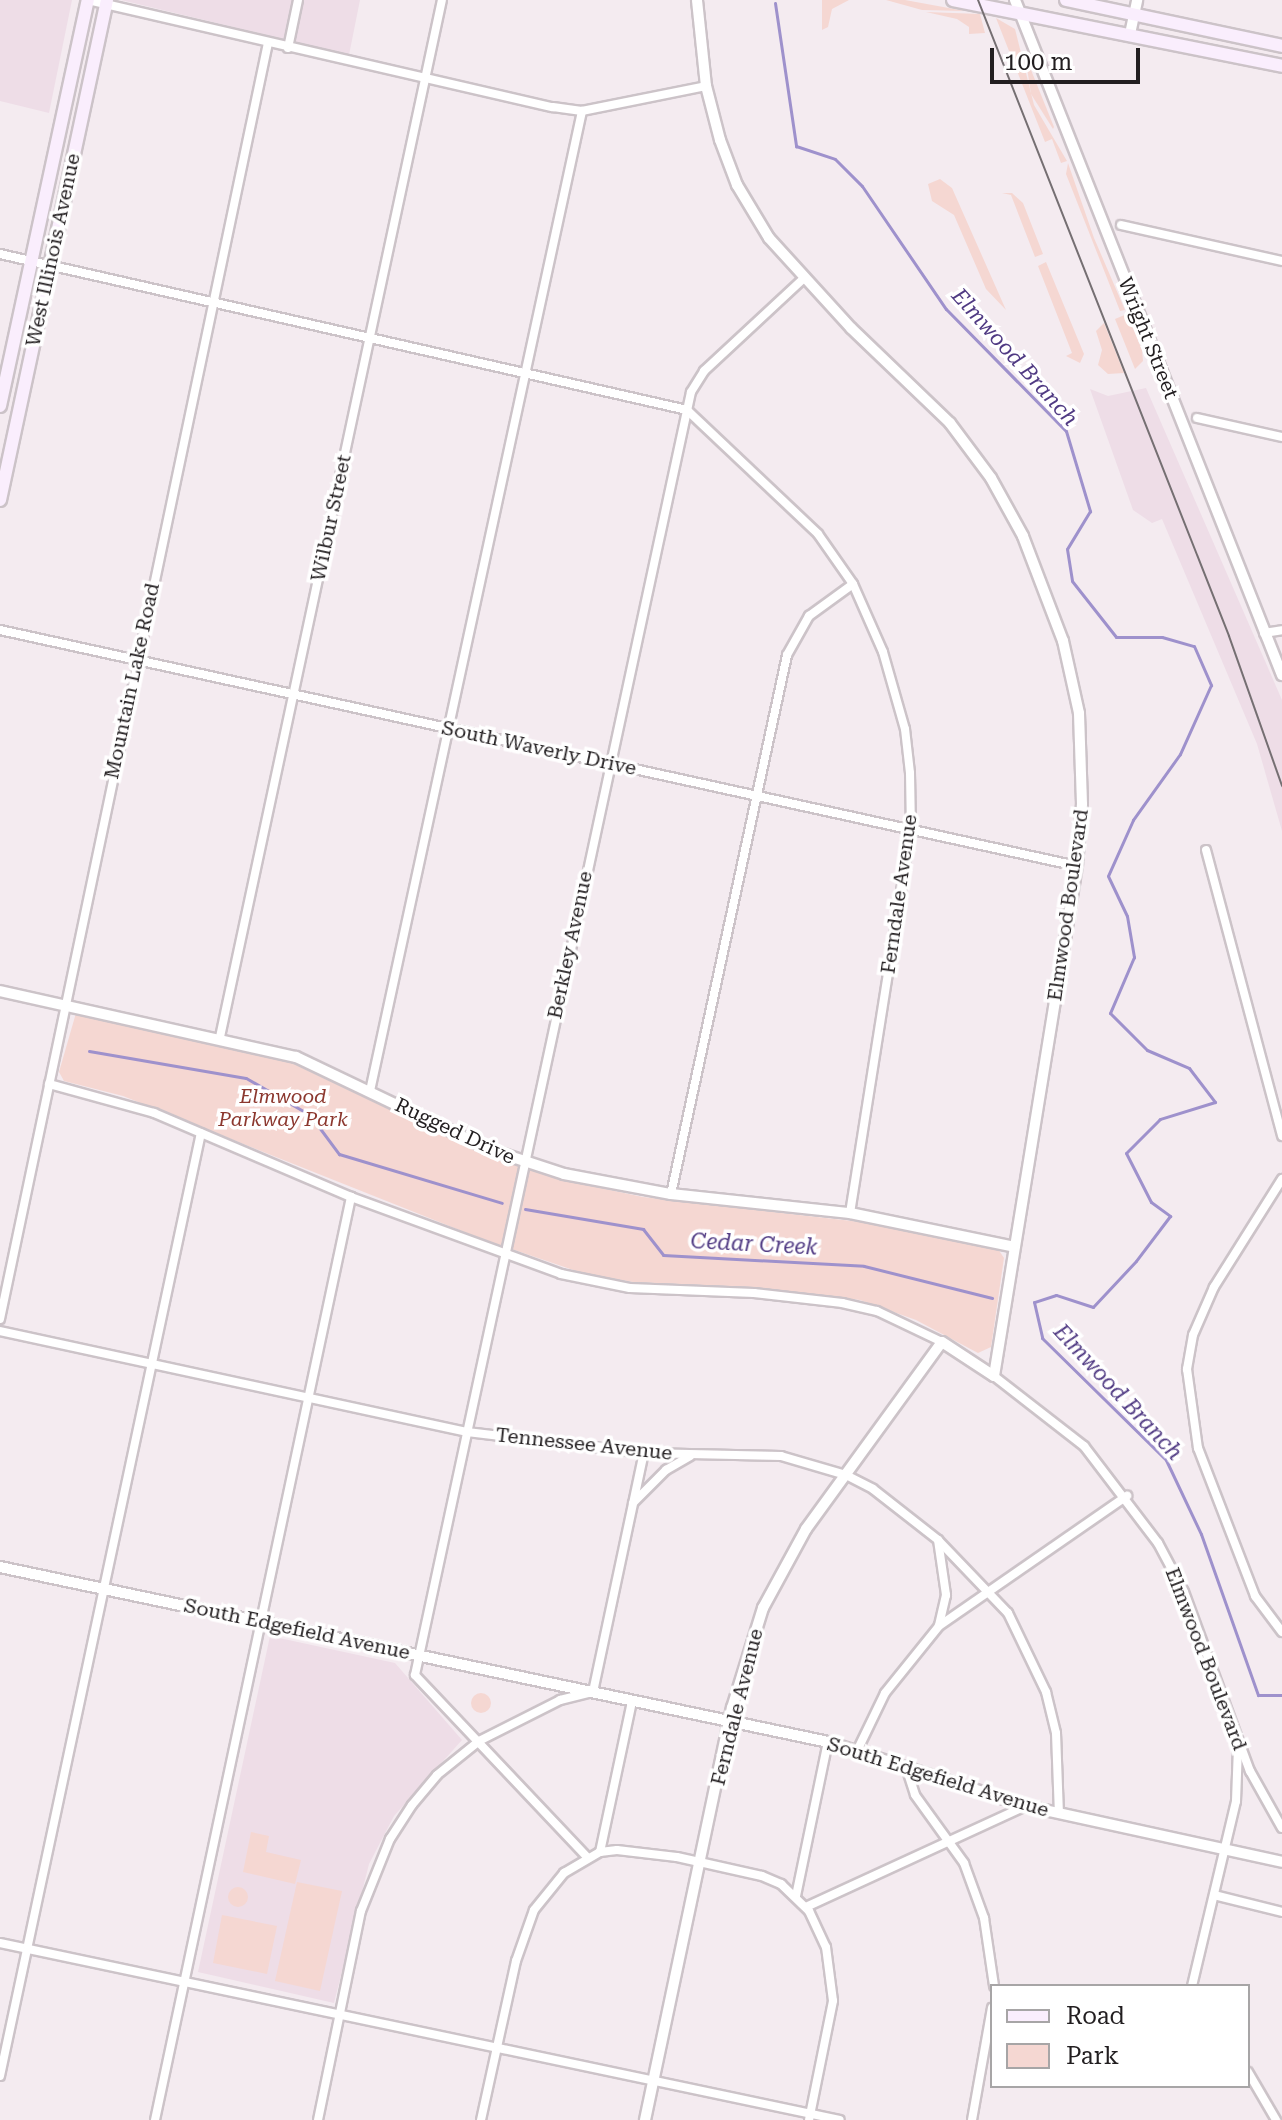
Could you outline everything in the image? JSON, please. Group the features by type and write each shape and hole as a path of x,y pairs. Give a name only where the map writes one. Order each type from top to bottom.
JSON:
{"main road":[{"name":"West Illinois Avenue","path":"0,406 88,0"},
{"path":"953,0 1282,66"},
{"path":"1066,0 1282,46"},
{"name":"West Illinois Avenue","path":"0,500 6,445 50,265 106,3"}],"street":[{"path":"88,0 288,48 582,111 706,86"},
{"path":"288,48 298,0"},
{"name":"Wilbur Street","path":"220,1037 442,0"},
{"name":"Elmwood Boulevard","path":"697,0 706,86 737,185 769,238 803,279 950,423 991,478 1023,536 1053,607 1079,713 1083,753 1077,866 994,1376 1084,1446 1127,1496 1184,1592 1238,1741 1282,1828"},
{"name":"Wright Street","path":"1015,0 1282,675"},
{"path":"1130,34 1137,0"},
{"name":"Mountain Lake Road","path":"0,1319 268,43"},
{"path":"370,1091 582,111"},
{"path":"1121,225 1282,261"},
{"path":"0,254 527,370 687,410"},
{"name":"Berkley Avenue","path":"419,1656 687,410 704,371 803,279"},
{"name":"Ferndale Avenue","path":"687,410 789,503 853,584 883,652 905,729 911,828 850,1213"},
{"path":"1197,418 1282,437"},
{"path":"671,1194 757,796 796,633 826,601 853,584"},
{"name":"South Waverly Drive","path":"0,630 1077,866"},
{"path":"1264,633 1282,630"},
{"path":"1206,850 1282,1136"},
{"name":"Rugged Drive","path":"0,991 220,1037 296,1057 523,1162 671,1194 850,1213 1015,1247"},
{"path":"49,1084 126,1103 351,1197 561,1274 630,1288 767,1294 842,1303 877,1311 942,1342 994,1376"},
{"path":"0,2076 201,1133"},
{"path":"1282,1179 1203,1310 1187,1369 1188,1402 1198,1448 1255,1596 1282,1632"},
{"path":"155,2120 351,1197"},
{"path":"1269,1200 1282,1199"},
{"name":"Tennessee Avenue","path":"0,1331 467,1432 644,1453 781,1456 846,1475 873,1489 938,1540 990,1590 1031,1652 1046,1692 1056,1733 1059,1813"},
{"name":"Ferndale Avenue","path":"645,2120 730,1721 752,1634 778,1577 846,1475 942,1342"},
{"path":"593,1692 644,1453"},
{"path":"633,1503 666,1470 692,1454"},
{"path":"857,1751 885,1693 939,1626 1127,1496"},
{"path":"938,1540 946,1595 939,1626"},
{"name":"South Edgefield Avenue","path":"0,1567 828,1742 1026,1806 1282,1862"},
{"path":"419,1656 415,1675 588,1858"},
{"name":"South Edgefield Avenue","path":"479,1741 560,1700 593,1692"},
{"path":"600,1852 632,1701"},
{"path":"318,2120 361,1911 390,1839 437,1775 479,1741"},
{"path":"1192,1984 1236,1801 1238,1741"},
{"path":"796,1896 828,1742"},
{"path":"906,1767 915,1795 951,1842 984,1918 994,1984"},
{"path":"806,1907 824,1895 951,1842 1026,1806"},
{"path":"481,2120 519,1950 534,1910 564,1873 588,1858 600,1852 647,1851 762,1876 796,1896 806,1907 826,1947 833,2001 810,2117"},
{"path":"1214,1895 1282,1912"},
{"path":"0,1943 653,2080 810,2117 840,2120"},
{"path":"972,2120 990,2019"},
{"path":"1250,2075 1276,2120"}],"shaded area":[{"path":"0,0 72,0 49,113 0,101"},
{"path":"121,0 360,0 349,55"},
{"path":"1146,388 1282,700 1282,831 1257,744 1162,519 1152,523 1133,510 1090,389 1108,396"},
{"path":"270,1636 395,1663 462,1740 394,1816 369,1864 334,2003 198,1972"}],"green space":[{"path":"822,0 849,0 832,9 828,27 822,30"},
{"path":"886,0 905,0 965,11 922,10"},
{"path":"926,12 980,14 985,33 969,34 969,27 957,19"},
{"path":"996,18 1015,29 1034,105 1067,161 1061,163 1052,139 1045,142"},
{"path":"1025,55 1054,127 1053,129 1031,94"},
{"path":"1068,163 1094,238 1125,310 1120,311 1066,174"},
{"path":"940,179 952,188 1006,310 986,289 954,215 932,201 928,184"},
{"path":"1002,193 1012,193 1023,203 1043,254 1035,257 1011,195"},
{"path":"1046,262 1084,354 1080,363 1066,356 1072,353 1038,266"},
{"path":"1127,314 1142,350 1143,361 1135,369 1115,319"},
{"path":"1104,323 1124,373 1108,374 1098,365 1102,350 1096,331"},
{"name":"Elmwood Parkway Park","path":"76,1013 296,1063 498,1159 591,1186 643,1197 887,1225 998,1249 1004,1258 991,1347 978,1353 916,1320 860,1300 752,1287 633,1282 582,1273 482,1239 123,1096 64,1081 59,1072"},
{"path":"477,1693 485,1693 491,1703 485,1713 477,1713 471,1707 471,1699"},
{"path":"251,1832 269,1836 266,1852 301,1860 295,1884 243,1872"},
{"path":"297,1882 342,1891 320,1991 275,1981"},
{"path":"234,1887 242,1887 248,1897 242,1907 234,1907 228,1901 228,1893"},
{"path":"222,1915 277,1926 267,1974 213,1963"}],"waterway":[{"name":"Elmwood Branch","path":"775,3 796,146 835,159 862,186 946,309 1066,431 1090,511 1067,549 1072,581 1116,637 1162,637 1194,646 1211,685 1180,754 1133,820 1108,876 1127,916 1134,957 1110,1013 1147,1050 1189,1068 1215,1102 1160,1119 1126,1153 1151,1202 1170,1216 1136,1261 1093,1307 1056,1295 1034,1302 1042,1338 1166,1460 1201,1534 1258,1695 1282,1695"},
{"name":"Cedar Creek","path":"89,1051 246,1078 310,1115 339,1154 502,1203"},
{"name":"Cedar Creek","path":"525,1209 643,1229 663,1255 864,1266 992,1298"}],"tram line":[{"path":"978,0 1229,636 1282,786"}]}
